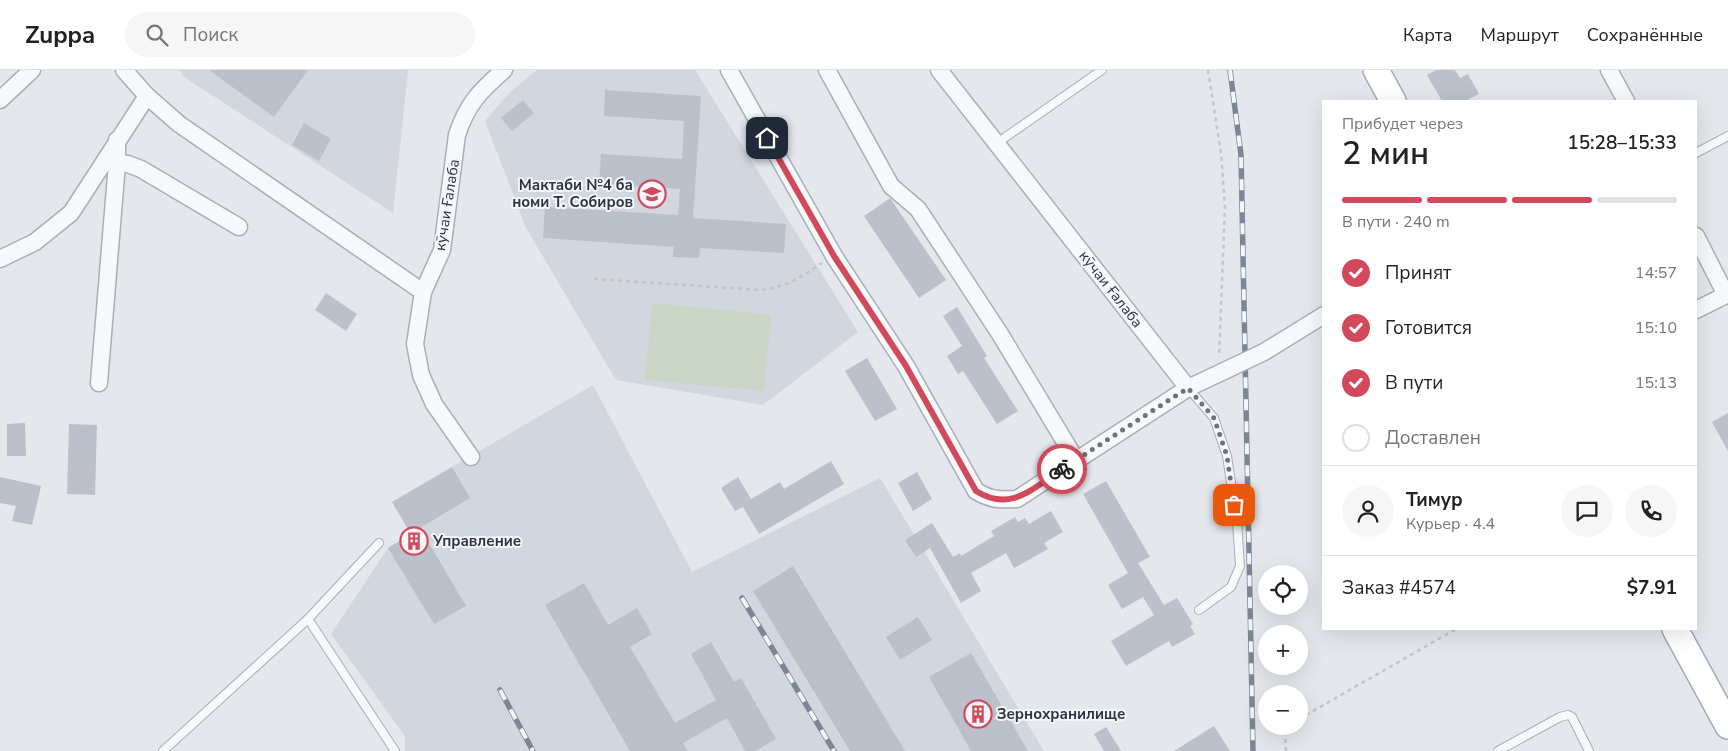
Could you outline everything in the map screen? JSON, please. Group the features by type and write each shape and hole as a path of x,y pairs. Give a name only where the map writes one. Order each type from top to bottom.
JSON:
{"main road":[{"path":"1376,70 1392,100"},
{"path":"1676,630 1728,726"}],"street":[{"path":"0,100 32,70"},
{"path":"124,70 146,96 179,124 423,292"},
{"name":"кӯчаи Ғалаба","path":"471,457 434,404 421,375 415,344 423,292 442,250 446,231 457,136 463,118 477,95 504,70"},
{"path":"729,70 834,256 906,366 976,491 988,498 1002,500 1017,498 1188,388 1264,352 1322,316"},
{"path":"827,70 891,186 918,209 1000,334 1076,460"},
{"name":"кӯчаи Ғалаба","path":"939,70 1188,388"},
{"path":"1609,70 1625,100"},
{"path":"0,259 35,242 71,213 146,96"},
{"path":"99,383 118,140"},
{"path":"117,163 128,164 141,169 240,227"},
{"path":"1697,238 1727,295 1697,310"}],"lane":[{"path":"997,144 1102,70"},
{"path":"1697,152 1728,136"},
{"path":"1188,388 1214,418 1227,456 1237,522 1240,566 1231,587 1199,610"},
{"path":"163,751 308,619 379,543"},
{"path":"308,619 395,751"},
{"path":"1498,751 1560,717 1568,715 1572,717 1589,751"}],"path":[{"path":"1208,70 1221,153 1225,207 1220,373"},
{"path":"594,279 760,290 775,288 789,283 817,266"},
{"path":"1308,714 1454,630"},
{"path":"1285,735 1286,751"}],"shaded area":[{"path":"180,70 408,70 393,213 184,77"},
{"path":"537,70 695,70 858,332 763,405 616,380 526,228 485,121 509,93"},
{"path":"593,385 692,572 880,478 1044,751 405,751 405,736 331,634 388,548 411,534 392,502"}],"green space":[{"path":"652,303 771,315 764,391 645,380"}],"building":[{"path":"209,70 308,70 274,117"},
{"path":"1436,70 1455,70 1460,78 1468,74 1479,94 1467,100 1441,100 1427,75"},
{"path":"605,90 701,96 693,218 786,224 784,253 700,248 699,258 673,257 674,247 543,238 545,207 678,215 680,189 599,184 601,154 682,159 684,121 604,116"},
{"path":"523,100 534,113 512,131 501,118"},
{"path":"304,123 331,139 319,161 292,145"},
{"path":"890,198 946,280 919,298 864,216"},
{"path":"326,293 357,314 346,331 315,310"},
{"path":"957,307 987,356 984,358 1018,411 997,424 963,371 958,374 947,356 962,346 943,316"},
{"path":"867,358 897,409 875,421 845,371"},
{"path":"1728,413 1728,451 1712,422"},
{"path":"25,423 26,456 7,456 7,424"},
{"path":"69,424 97,425 95,495 67,494"},
{"path":"831,461 844,484 759,534 743,507 735,511 721,488 738,477 751,499 780,482 784,489"},
{"name":"Управление","path":"452,467 470,498 420,528 466,606 434,624 388,548 411,534 392,502"},
{"path":"917,472 932,499 913,511 898,483"},
{"path":"0,477 41,486 32,525 12,521 16,506 0,503"},
{"path":"1106,481 1150,557 1138,563 1164,605 1177,598 1193,624 1190,626 1195,634 1172,647 1169,641 1126,666 1111,641 1154,615 1143,597 1122,609 1108,585 1128,573 1083,494"},
{"path":"1051,511 1063,532 1044,543 1048,549 1014,568 1006,553 971,573 981,591 961,603 930,548 916,557 905,540 932,523 953,557 960,553 961,556 994,536 991,531 1015,517 1018,522 1025,518 1029,524"},
{"path":"793,566 905,751 850,751 753,591"},
{"path":"584,583 608,625 637,608 652,634 630,647 675,723 716,700 691,654 711,642 734,682 741,678 776,739 755,751 745,751 727,718 683,743 688,751 630,751 545,605"},
{"path":"918,617 932,640 900,660 886,637"},
{"name":"Зернохранилище","path":"971,653 1028,751 971,751 929,677"},
{"path":"1214,726 1230,751 1174,751"},
{"path":"1106,727 1121,751 1104,751 1094,734"}],"railway":[{"path":"1230,70 1241,155 1253,751"},
{"path":"742,598 834,751"},
{"path":"500,690 533,751"}],"way so far":[{"path":"1062,469 1188,388 1214,418 1227,456 1234,505"}],"place":[{"name":"Мактаби №4 ба номи Т. Собиров","path":"652,194"},
{"name":"Управление","path":"414,541"},
{"name":"Зернохранилище","path":"978,714"}],"route":[{"path":"767,138 834,256 906,366 976,491 988,498 1002,500 1017,498 1062,469"}]}
